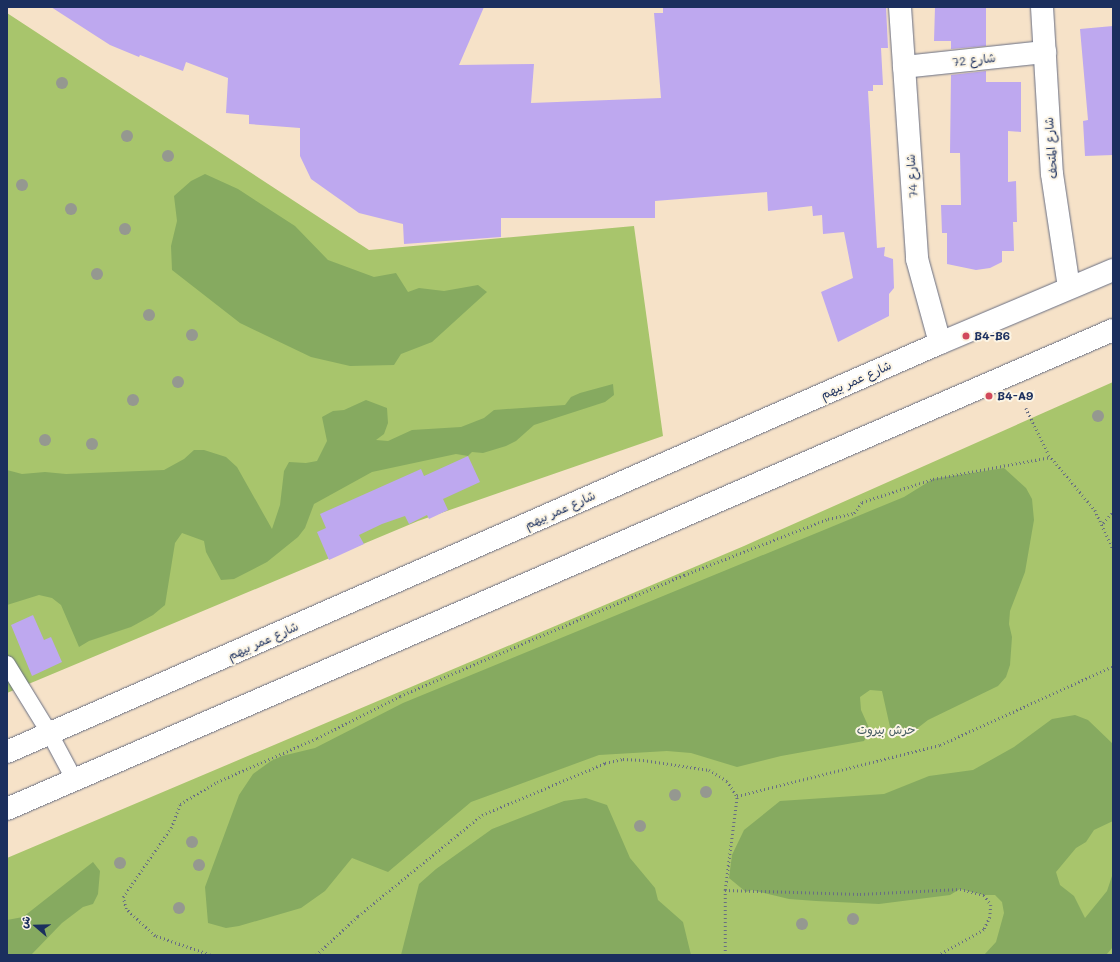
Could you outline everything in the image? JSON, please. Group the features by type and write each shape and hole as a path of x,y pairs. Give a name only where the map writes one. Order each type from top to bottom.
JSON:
{"main road":[{"name":"شارع 74","path":"900,7 917,259 940,343"},
{"name":"شارع المتحف","path":"1042,7 1052,174 1069,288"},
{"name":"شارع 72","path":"904,67 1045,52"},
{"name":"شارع عمر بيهم","path":"7,752 940,343 1113,270"},
{"path":"9,803 74,779 1113,330"}],"lane":[{"path":"7,664 50,734 74,779"}],"path":[{"path":"1026,408 1051,457 1103,523 1113,549"},
{"path":"210,955 155,936 126,909 123,897 171,828 180,804 210,785 317,738 400,696 577,620 772,540 828,519 854,513 862,502 933,479 1051,457"},
{"path":"1103,523 1113,512"},
{"path":"737,796 940,745 1113,666"},
{"path":"316,955 364,911 482,815 605,763 622,759 643,760 709,770 727,781 737,796 725,890 725,955"},
{"path":"725,890 860,894 960,888 984,895 991,905 990,917 984,930 940,955"}],"green space":[{"path":"7,13 369,250 634,226 663,436 418,521 7,693"},
{"path":"205,174 238,189 295,226 328,260 374,277 396,273 408,292 419,288 444,291 478,285 487,292 432,342 401,354 394,365 350,366 311,357 240,323 172,270 171,246 177,221 174,196 191,181"},
{"name":"حرش بيروت","path":"1113,382 1113,955 7,955 7,858 744,546"},
{"path":"613,384 614,395 605,402 534,425 516,441 506,446 483,453 472,452 468,456 456,454 372,472 314,504 305,528 298,537 267,562 234,579 221,580 206,552 204,541 182,533 175,543 165,605 153,615 131,627 89,641 79,647 61,605 52,598 39,595 7,605 7,470 22,474 45,472 66,474 164,470 184,459 194,450 204,450 226,457 237,467 272,529 280,505 284,471 289,462 306,463 317,461 327,441 322,417 333,411 344,410 366,400 387,408 388,423 384,434 376,440 388,441 412,430 461,427 484,418 494,410 565,405 571,397 580,393"},
{"path":"1004,468 1026,488 1032,499 1034,520 1025,572 1010,611 1009,624 1012,637 1010,665 1006,677 998,686 928,720 910,734 897,735 890,727 882,691 870,690 860,697 861,710 870,730 864,741 781,756 737,767 691,753 667,751 599,755 471,802 388,872 352,858 325,891 301,908 239,926 226,928 208,923 205,887 239,795 253,774 271,761 282,756 315,748 403,703 904,497 933,479"},
{"path":"1075,715 1088,720 1113,744 1113,821 1094,830 1086,842 1076,848 1056,872 1060,885 1074,896 1085,918 1107,891 1113,873 1113,947 1106,955 984,955 996,942 1004,913 1002,902 995,895 984,895 960,889 950,895 879,904 816,901 789,899 752,890 746,892 729,878 732,855 744,830 780,801 884,794 929,776 973,770 1014,747 1052,719"},
{"path":"586,798 607,805 630,858 655,888 658,900 683,922 691,955 401,955 419,884 436,869 492,829 564,801"},
{"path":"93,862 100,871 98,894 93,904 83,907 62,923 31,955 7,955 7,920 23,917"}],"building":[{"path":"51,7 484,7 459,65 534,64 531,103 661,98 654,13 663,13 663,7 886,7 888,48 881,48 883,85 873,85 873,91 868,91 877,248 885,247 884,256 893,259 894,288 889,294 889,316 838,342 821,292 853,278 844,232 823,234 822,215 813,216 812,206 768,211 767,192 655,201 655,218 501,218 501,237 404,244 403,224 359,213 311,179 300,156 300,128 249,124 249,115 226,113 228,78 186,62 183,71 140,55 139,57 110,45"},
{"path":"935,7 986,7 986,46 951,49 951,41 934,41"},
{"path":"1113,26 1113,155 1085,156 1083,121 1088,120 1080,29"},
{"path":"986,71 986,82 1021,82 1021,132 1008,131 1008,182 1016,181 1017,222 1013,222 1014,251 1002,251 1002,262 990,268 976,270 947,264 947,233 942,233 941,205 961,205 960,153 950,153 951,75"},
{"path":"468,456 480,482 443,499 448,510 429,519 427,515 409,524 405,516 382,524 359,535 364,544 329,560 317,532 326,528 320,514 421,469 424,476"},
{"path":"33,615 44,640 51,637 62,662 32,676 11,625"}],"place":[{"name":"B4-B6","path":"966,336"},
{"name":"B4-A9","path":"989,396"}]}
